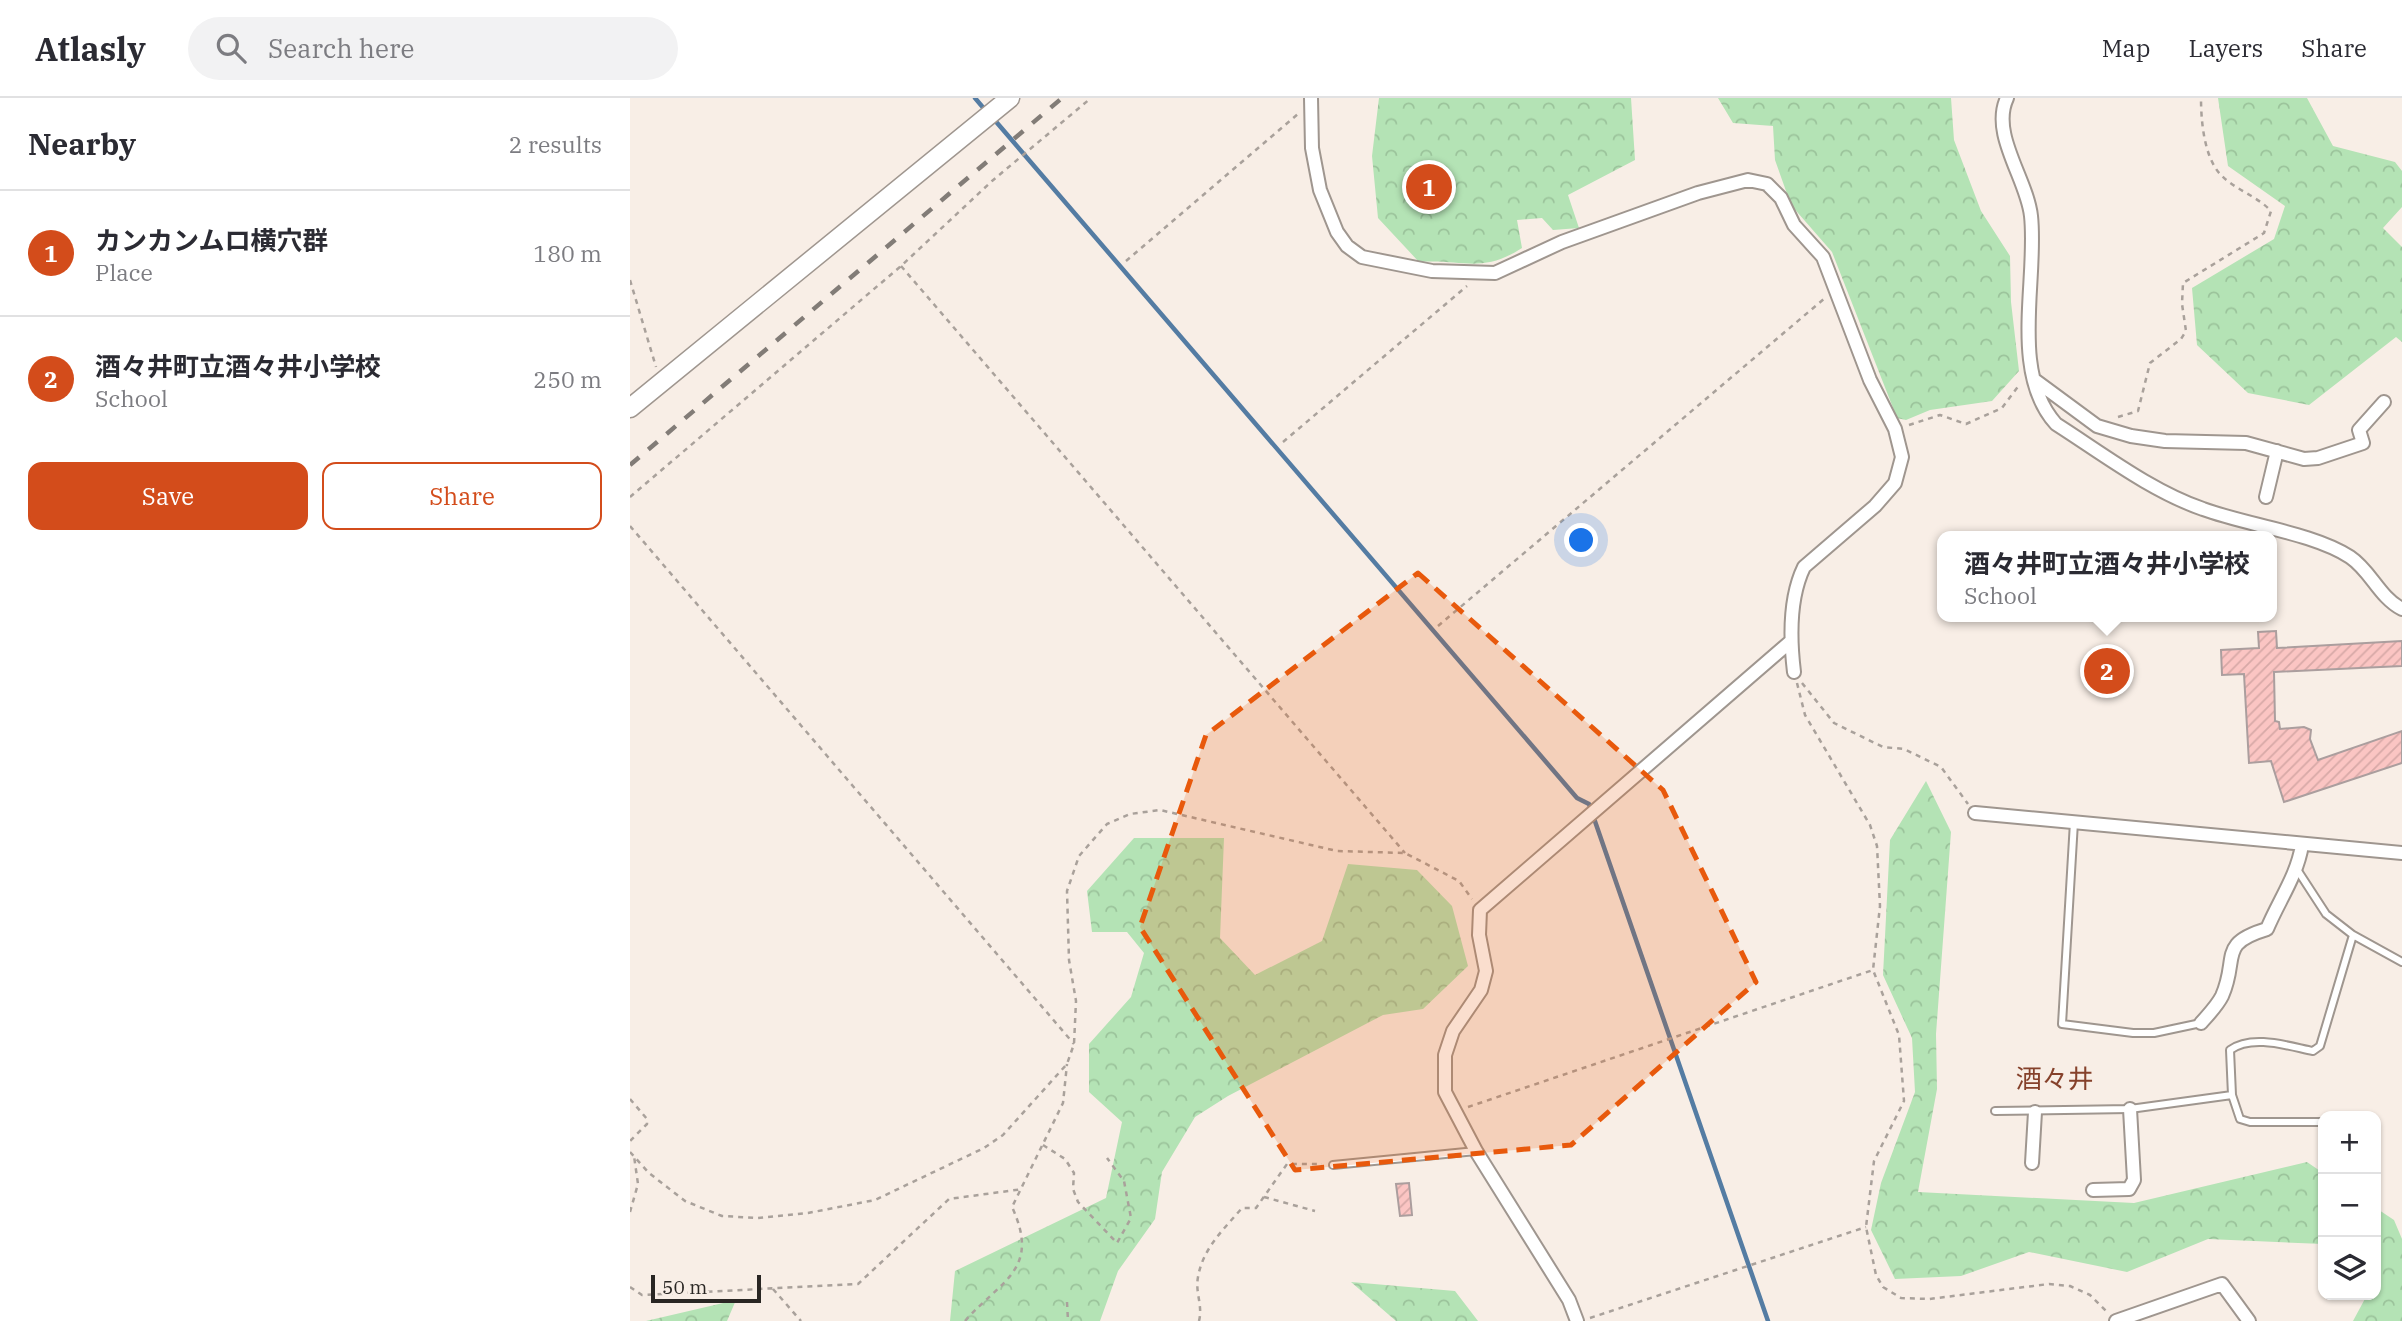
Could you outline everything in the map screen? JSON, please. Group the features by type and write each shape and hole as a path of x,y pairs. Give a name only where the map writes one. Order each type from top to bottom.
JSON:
{"street":[{"path":"630,408 1010,98"},
{"path":"2007,98 2001,110 2006,136 2031,213 2028,340 2032,366 2047,414 2056,424 2089,445 2193,505 2275,531"},
{"path":"1311,100 1312,148 1320,190 1337,232 1348,246 1363,257 1386,262 1432,271 1495,272 1562,242 1698,193 1748,180 1767,184 1781,198 1794,225 1823,257 1870,380 1901,446 1900,472 1875,506 1804,567 1798,579 1790,642 1794,672"},
{"path":"2036,381 2098,426 2131,436 2165,441 2246,443 2304,459 2318,458 2363,443 2359,430 2384,402"},
{"path":"2266,497 2277,451"},
{"path":"2277,531 2349,556 2386,600 2402,609"},
{"path":"1579,1321 1559,1283 1453,1112 1445,1092 1445,1055 1452,1031 1481,990 1486,971 1479,935 1480,910 1790,642"},
{"path":"1975,813 2402,853"},
{"path":"2201,1023 2221,996 2235,944 2244,936 2267,929 2285,888 2298,871 2302,845"},
{"path":"2093,1191 2129,1189 2134,1180 2130,1109"},
{"path":"2032,1163 2035,1112"},
{"path":"2112,1317 2222,1284 2249,1321"}],"lane":[{"path":"2074,822 2062,1024 2154,1033 2201,1023"},
{"path":"2298,871 2326,914 2353,935 2402,962"},
{"path":"2318,1122 2250,1122 2240,1119 2232,1095 2230,1050 2239,1043 2273,1043 2314,1051 2320,1046 2353,935"},
{"path":"1995,1111 2130,1109 2232,1095"},
{"path":"1333,1165 1476,1151"}],"path":[{"path":"630,497 901,266 992,181 1091,98"},
{"path":"2112,417 2138,411 2150,363 2181,339 2186,331 2182,304 2183,283 2264,233 2269,227 2271,211 2222,177 2214,167 2201,118 2201,98"},
{"path":"1126,261 1311,100"},
{"path":"901,266 1405,853 1459,881 1480,910"},
{"path":"1283,442 1483,272"},
{"path":"630,280 661,382"},
{"path":"1438,626 1837,288"},
{"path":"1895,429 1940,415 1966,424 2002,408 2032,366"},
{"path":"630,526 1074,1044"},
{"path":"1794,672 1834,723 1883,747 1904,749 1941,767 1975,813"},
{"path":"1794,672 1805,715 1870,825 1877,846 1880,906 1873,970 1899,1035 1904,1101 1874,1161 1866,1227 1876,1275 1883,1287 1901,1298 1929,1298 2049,1284 2070,1286 2090,1295 2112,1317"},
{"path":"965,1321 1013,1276 1024,1242 1021,1226 1012,1207 1063,1104 1068,1063 1074,1044 1076,1001 1069,960 1067,891 1079,856 1107,824 1130,814 1160,810 1338,851 1405,853"},
{"path":"1453,1112 1873,970"},
{"path":"630,1152 685,1201 722,1216 758,1218 851,1206 906,1186 1003,1135 1068,1063"},
{"path":"630,1099 647,1119 647,1124 630,1141"},
{"path":"1043,1145 1065,1159 1074,1173 1073,1189 1078,1202 1117,1242 1130,1218 1124,1181 1107,1158"},
{"path":"630,1212 638,1184 634,1156"},
{"path":"1199,1321 1202,1307 1198,1276 1212,1240 1241,1208 1256,1208 1287,1164 1333,1165"},
{"path":"630,1287 642,1295 858,1284 949,1199 1023,1189"},
{"path":"1264,1197 1315,1211"},
{"path":"1579,1321 1866,1227"},
{"path":"773,1289 801,1321"},
{"path":"1067,1302 1068,1321"}],"highlighted area":[{"path":"1418,573 1663,790 1756,982 1571,1145 1295,1170 1140,927 1206,735"}],"green space":[{"path":"1379,98 1631,98 1635,160 1568,195 1579,228 1553,230 1542,218 1517,220 1522,248 1508,256 1472,264 1419,262 1378,218 1372,156"},
{"path":"1718,98 1951,98 1954,140 1981,211 2010,256 2011,302 2019,371 1992,401 1930,410 1906,420 1897,418 1832,252 1791,205 1775,160 1773,126 1733,123"},
{"path":"2218,98 2307,98 2333,146 2395,162 2402,171 2402,207 2383,228 2402,247 2402,342 2396,337 2309,405 2248,393 2197,345 2192,288 2274,239 2285,206 2228,166"},
{"path":"1926,781 1951,832 1936,1034 1937,1089 1918,1192 2134,1203 2307,1162 2318,1170 2318,1244 2208,1239 2127,1272 2029,1252 1961,1276 1895,1279 1871,1230 1881,1183 1915,1092 1912,1038 1883,975 1890,840"},
{"path":"1134,838 1224,838 1220,938 1255,975 1322,941 1348,864 1417,870 1452,906 1468,966 1423,1009 1383,1015 1228,1096 1195,1117 1162,1172 1155,1219 1118,1271 1100,1321 950,1321 955,1271 1106,1198 1122,1122 1089,1092 1089,1044 1131,997 1144,953 1127,932 1092,932 1087,891"},
{"path":"2381,1211 2394,1220 2402,1239 2402,1321 2353,1321 2364,1300 2381,1300"},
{"path":"1351,1282 1455,1291 1478,1321 1396,1321"},
{"path":"736,1300 727,1321 646,1321"}],"building":[{"path":"2276,631 2277,648 2402,641 2402,666 2274,672 2275,721 2279,722 2280,729 2304,727 2311,730 2310,739 2318,760 2402,731 2402,763 2284,802 2271,761 2249,763 2244,674 2222,675 2221,650 2259,648 2258,632"},
{"path":"1409,1183 1412,1215 1400,1216 1396,1184"}],"waterway":[{"path":"975,98 986,111"},
{"path":"992,117 1577,798 1589,804 1768,1321"}],"railway":[{"path":"630,465 1062,98"}],"place":[{"name":"カンカンムロ横穴群","path":"1429,187"},
{"name":"酒々井町立酒々井小学校","path":"2107,671"}],"district":[{"name":"酒々井","path":"2055,1078"}]}
